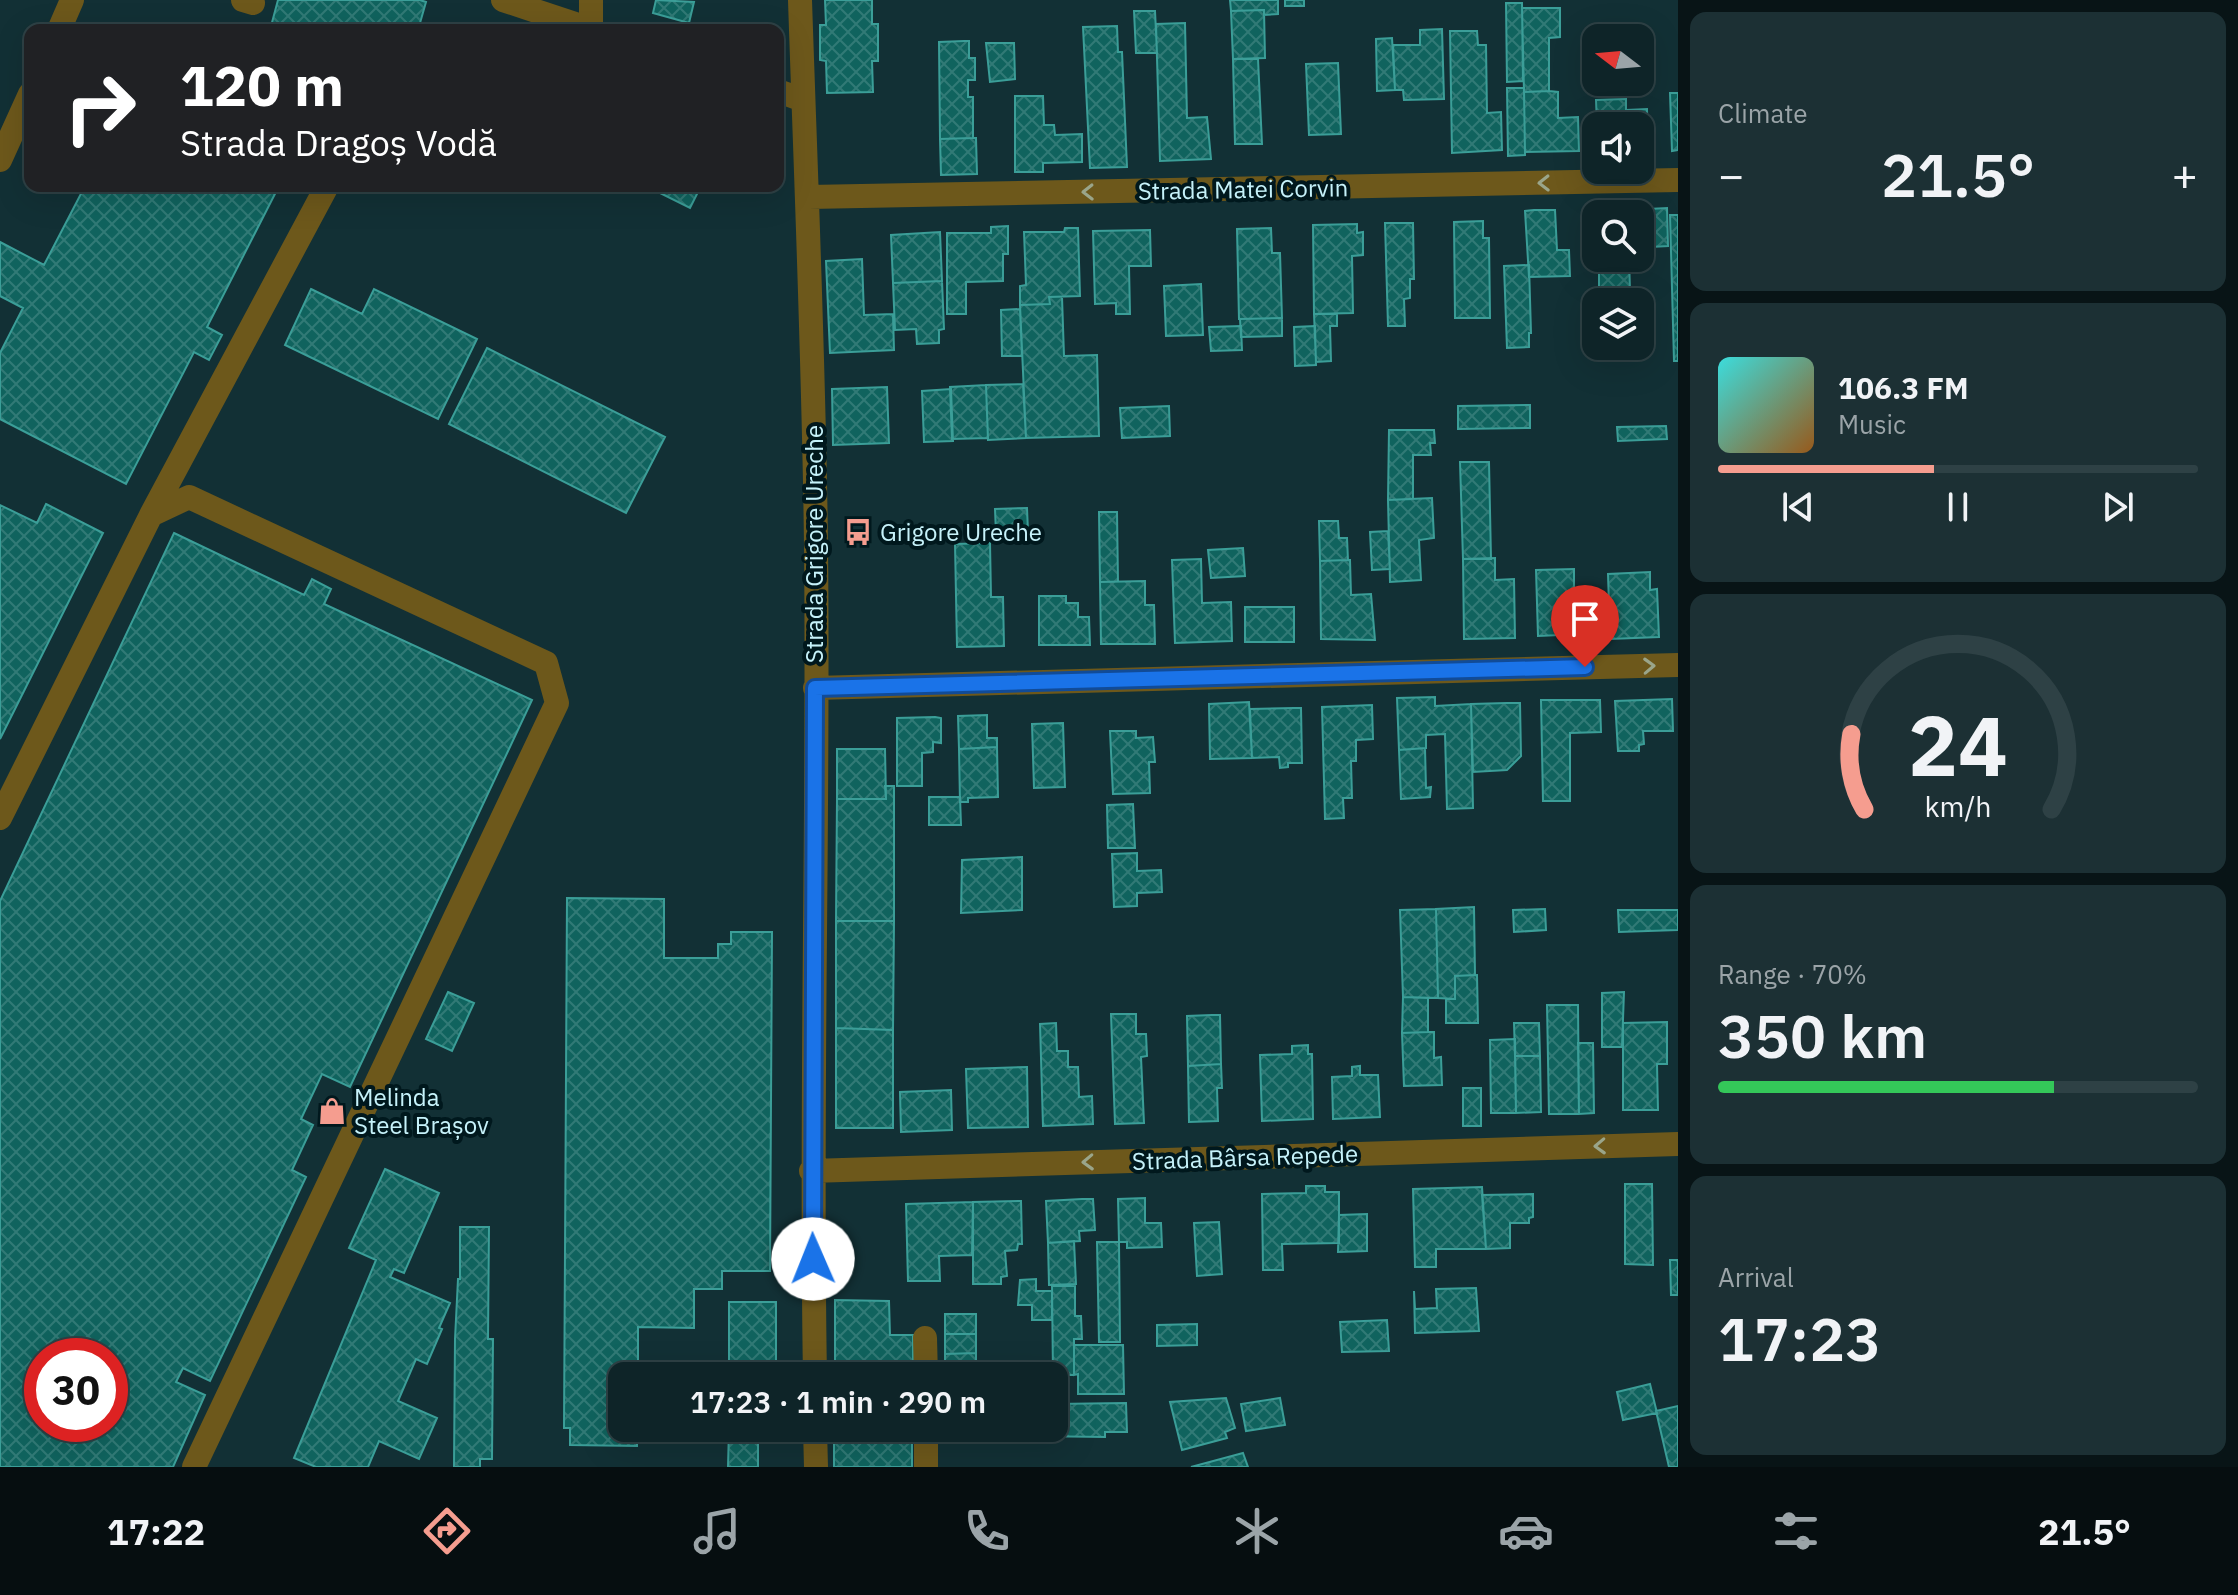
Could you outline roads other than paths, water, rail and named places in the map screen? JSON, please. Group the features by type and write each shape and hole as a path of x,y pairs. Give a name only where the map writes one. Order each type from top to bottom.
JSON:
{"street":[{"path":"62,24 72,0"},
{"path":"503,0 574,24"},
{"path":"591,0 592,24"},
{"name":"Strada Grigore Ureche","path":"800,0 809,197 816,548 811,1171 815,1362"},
{"path":"533,24 545,14"},
{"path":"784,93 803,100"},
{"path":"0,160 24,107"},
{"name":"Strada Matei Corvin","path":"809,197 1678,180"},
{"path":"0,818 151,515 324,192"},
{"path":"151,515 189,497 546,663 557,703 194,1467"},
{"path":"815,688 1678,665"},
{"name":"Strada Bârsa Repede","path":"811,1171 1678,1144"},
{"path":"925,1338 926,1362"},
{"path":"815,1442 816,1467"},
{"path":"926,1442 926,1467"}],"place":[{"name":"Grigore Ureche","path":"858,532"},
{"name":"Melinda Steel Brașov","path":"332,1111"}]}
